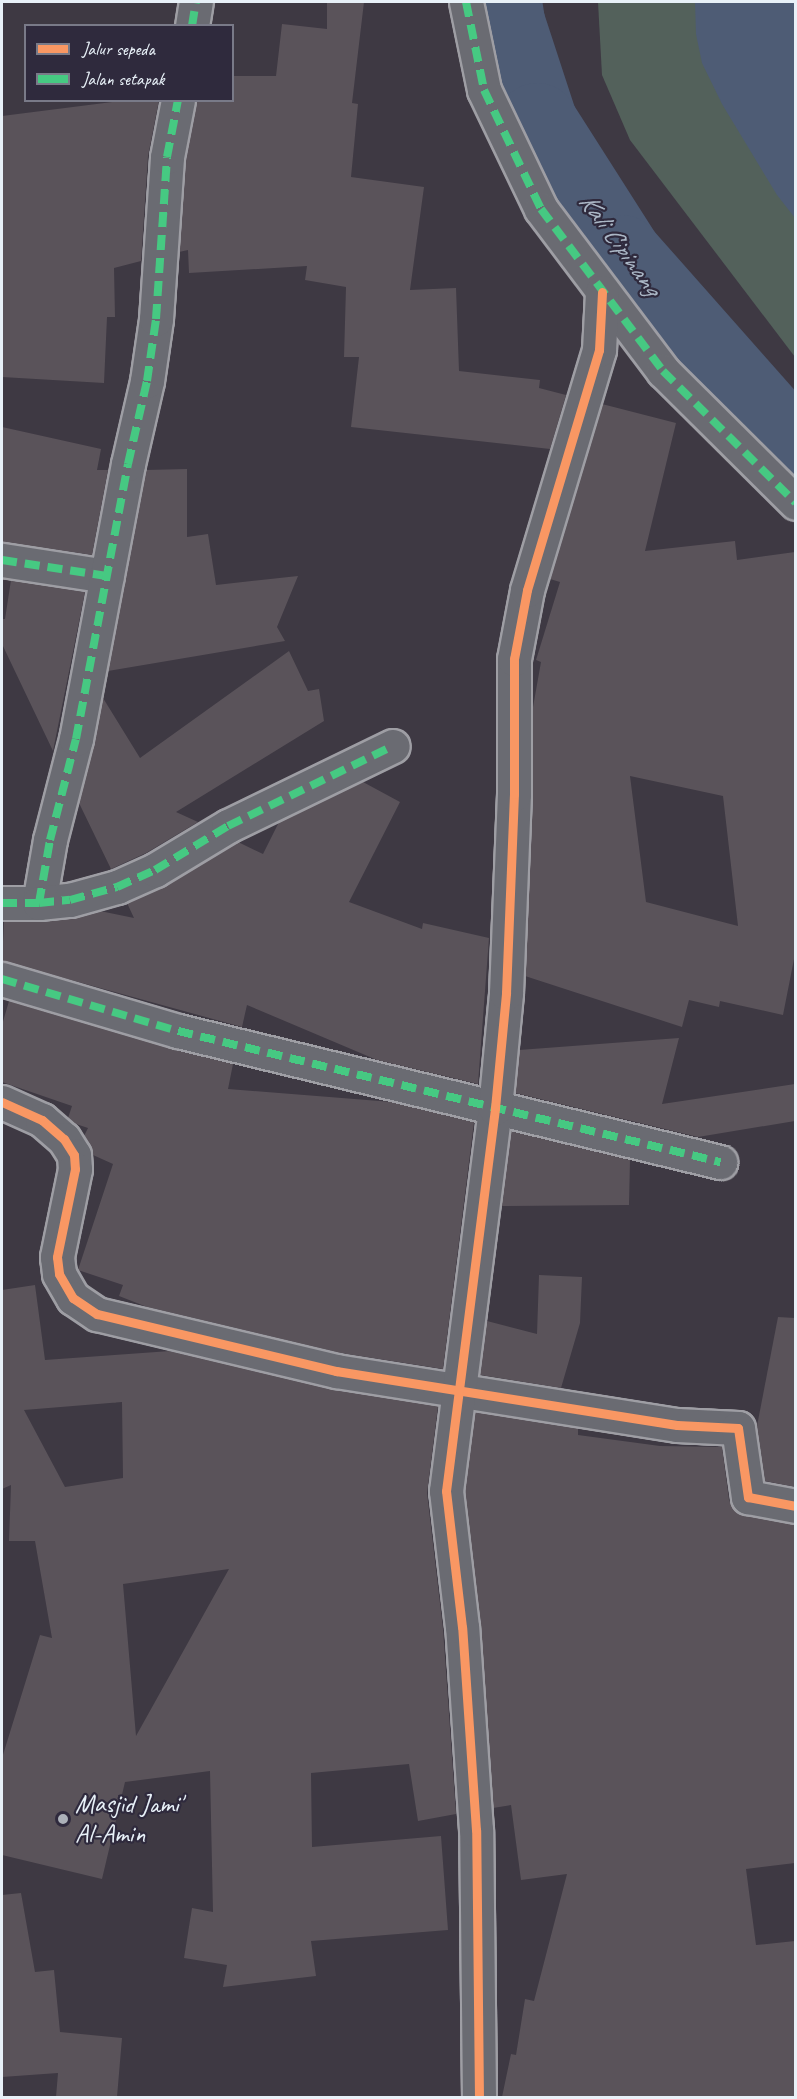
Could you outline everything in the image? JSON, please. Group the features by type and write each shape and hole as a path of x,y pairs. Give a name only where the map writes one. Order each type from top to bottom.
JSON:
{"street":[{"path":"192,24 196,2"},
{"path":"466,2 484,90 541,210 663,371 795,503"},
{"path":"39,903 50,840 88,684 128,464 147,381 156,319 167,157 178,102"},
{"path":"479,2097 476,1830 462,1627 446,1491 456,1391 495,1108 506,993 514,794 514,659 527,590 599,350 602,292"},
{"path":"2,560 107,576"},
{"path":"2,903 70,900 117,887 145,875 228,826 393,746"},
{"path":"2,979 178,1031 720,1162"},
{"path":"2,1102 42,1120 64,1139 74,1155 75,1169 57,1257 61,1280 80,1304 97,1314 235,1349 336,1371 677,1425 738,1428 748,1497 795,1506"}],"shaded area":[{"path":"598,2 795,2 795,357 630,140 602,75"}],"water":[{"path":"695,2 795,2 795,218 777,195 722,104 702,63 696,34"}],"building":[{"path":"327,2 364,2 352,103 358,104 351,177 424,187 410,290 456,288 459,371 540,380 539,388 566,395 550,449 351,427 359,357 344,357 346,287 305,280 307,266 189,273 188,250 179,252 186,159 196,102 234,102 234,76 276,76 282,24 327,29"},
{"path":"112,102 159,102 148,156 141,261 114,268 115,317 107,317 104,383 2,377 2,116"},
{"path":"602,404 676,423 645,551 735,541 737,560 795,552 795,954 783,1015 720,1001 719,1007 689,1000 682,1027 525,976 533,795 533,707 541,662 536,660 560,582 550,579","holes":["630,776 723,796 738,926 646,902"]},
{"path":"2,427 101,449 97,470 108,470 92,555 2,542"},
{"path":"187,469 187,537 208,534 216,585 298,576 277,627 285,641 108,671 146,470"},
{"path":"11,580 85,592 53,751 2,644 2,619 5,619"},
{"path":"289,651 308,691 319,689 324,721 176,812 198,822 146,853 111,869 79,803 103,698 140,758"},
{"path":"363,782 400,802 349,902 422,929 423,923 489,938 478,1084 377,1060 247,1005 242,1027 2,961 4,922 72,919 100,911 134,918 127,903 165,886 238,842 263,854 279,822"},
{"path":"9,1001 173,1049 233,1064 228,1089 392,1102 474,1122 443,1369 340,1353 147,1307 119,1296 123,1285 78,1270 113,1164 93,1155 84,1136 88,1128 68,1118 72,1106 2,1082 2,1025"},
{"path":"679,1038 662,1104 795,1084 795,1121 698,1137 515,1093 519,1050"},
{"path":"511,1131 630,1160 629,1205 501,1206"},
{"path":"539,1275 582,1277 580,1323 561,1388 480,1375 487,1321 537,1334"},
{"path":"35,1285 45,1360 170,1351 332,1389 438,1406 427,1493 443,1629 456,1814 418,1821 409,1764 311,1773 312,1847 441,1836 448,1930 311,1941 316,1976 223,1987 227,1965 184,1958 192,1908 213,1912 210,1771 125,1782 102,1879 2,1855 2,1758 40,1635 52,1638 35,1541 9,1541 11,1485 2,1489 2,1290","holes":["122,1402 123,1478 65,1487 24,1410","229,1569 136,1736 123,1584"]},
{"path":"778,1317 795,1318 795,1487 765,1481 757,1426"},
{"path":"475,1412 578,1428 578,1435 660,1446 722,1447 729,1500 734,1509 745,1515 795,1524 795,1863 746,1869 756,1945 795,1941 795,2097 502,2097 511,2054 516,2055 525,1999 534,2001 567,1874 521,1880 511,1805 493,1808 481,1626 465,1491"},
{"path":"21,1893 35,1972 54,1970 60,2032 122,2038 117,2097 56,2097 58,2073 2,2077 2,1895"}],"waterway":[{"name":"Kali Cipinang","path":"501,2 504,22 537,123 621,255 796,453"}],"marked path":[{"path":"192,24 196,2"},
{"path":"466,2 484,90 541,209 663,371 796,503"},
{"path":"2,903 39,903 50,840 76,739 128,464 147,381 156,319 167,157 178,102"},
{"path":"2,560 107,576"},
{"path":"39,903 70,900 117,887 155,870 228,826 393,746"},
{"path":"2,979 178,1031 720,1162"}],"cycle path":[{"path":"479,2098 476,1830 462,1627 446,1491 495,1108 506,993 514,794 514,659 527,590 599,350 602,292"},
{"path":"2,1102 42,1120 64,1139 74,1155 75,1169 57,1257 59,1274 73,1298 97,1314 336,1371 677,1425 738,1428 748,1497 796,1506"}],"place":[{"name":"Masjid Jami' Al-Amin","path":"63,1819"}]}
